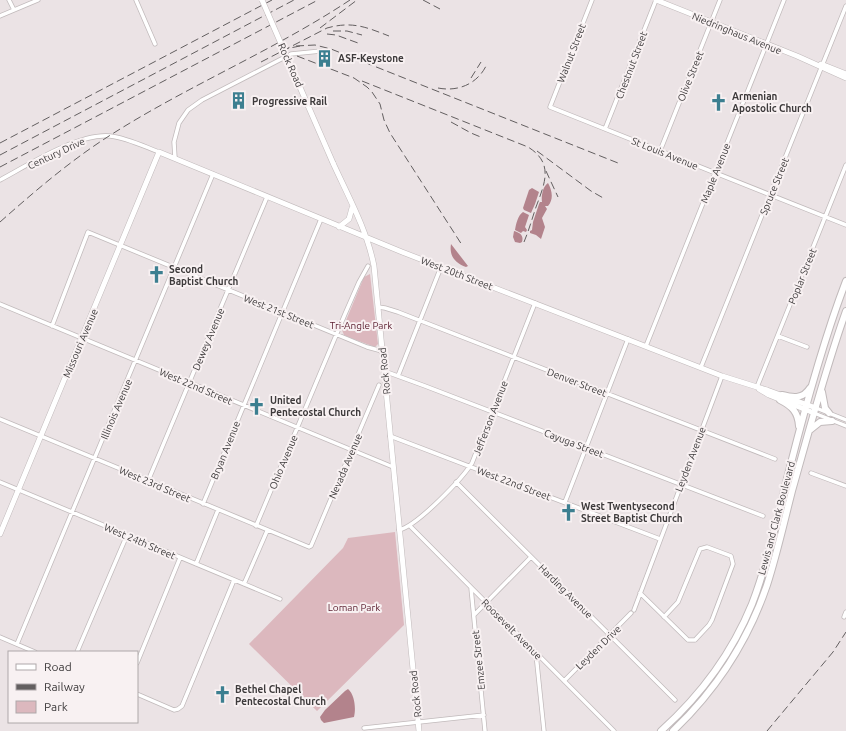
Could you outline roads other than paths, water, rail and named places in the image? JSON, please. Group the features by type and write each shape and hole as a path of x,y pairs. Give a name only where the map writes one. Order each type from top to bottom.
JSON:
{"highway":[{"name":"Lewis and Clark Boulevard","path":"661,731 682,711 705,685 727,653 744,620 758,587 813,383 846,281"},
{"name":"Lewis and Clark Boulevard","path":"673,731 716,683 736,653 752,622 765,591 822,385 846,311"},
{"path":"781,398 798,398 810,389 813,383"},
{"path":"822,385 824,408 828,413"},
{"path":"781,398 796,412 800,431"},
{"path":"809,432 813,426 820,422 832,421"}],"street":[{"path":"10,0 14,10"},
{"path":"0,16 38,0"},
{"path":"136,0 155,44"},
{"name":"Rock Road","path":"262,0 366,237 374,266 419,731"},
{"name":"Walnut Street","path":"550,107 592,0"},
{"name":"Niedringhaus Avenue","path":"656,0 822,66 846,74"},
{"name":"Chestnut Street","path":"605,129 656,0"},
{"name":"Olive Street","path":"660,151 720,0"},
{"name":"Maple Avenue","path":"646,346 784,0"},
{"name":"Spruce Street","path":"701,367 846,6"},
{"path":"175,158 174,142 179,123 188,110 202,100 291,54 321,51"},
{"name":"Niedringhaus Avenue","path":"822,66 846,78"},
{"name":"St Louis Avenue","path":"550,107 846,225"},
{"name":"Century Drive","path":"0,180 66,146 90,137 109,136 121,138 159,152"},
{"name":"West 20th Street","path":"159,152 339,227 722,376 757,387 769,395 846,420"},
{"name":"Missouri Avenue","path":"0,534 159,152"},
{"name":"Poplar Street","path":"757,387 846,165"},
{"name":"Illinois Avenue","path":"17,644 213,174"},
{"name":"Dewey Avenue","path":"148,481 267,197"},
{"path":"339,227 349,219 353,207"},
{"name":"Bryan Avenue","path":"203,504 321,219"},
{"name":"West 21st Street","path":"52,326 88,232 368,347 382,351"},
{"name":"Ohio Avenue","path":"256,526 336,334 359,282 368,266"},
{"path":"398,376 441,267"},
{"name":"Jefferson Avenue","path":"400,530 410,526 432,506 470,466 493,412 535,303"},
{"name":"West 22nd Street","path":"0,304 393,467"},
{"name":"Denver Street","path":"378,307 385,308 420,321 776,459"},
{"path":"778,336 807,347"},
{"path":"565,502 628,339"},
{"name":"Cayuga Street","path":"384,371 763,516"},
{"name":"Leyden Avenue","path":"633,611 722,376"},
{"name":"Nevada Avenue","path":"310,547 379,385"},
{"name":"West 20th Street","path":"815,411 832,421 846,426"},
{"name":"West 23rd Street","path":"0,419 267,531 310,547"},
{"name":"West 22nd Street","path":"390,436 660,539"},
{"path":"811,473 846,486"},
{"name":"West 24th Street","path":"0,482 280,599"},
{"name":"Harding Avenue","path":"456,482 675,700"},
{"path":"196,564 218,510"},
{"name":"Roosevelt Avenue","path":"410,526 614,731"},
{"path":"244,584 267,531"},
{"path":"77,651 127,535"},
{"path":"640,593 664,617 688,640 692,641 696,639 712,620 733,564 731,556 707,547 700,549 678,602 664,617"},
{"path":"474,615 531,557"},
{"path":"138,661 180,558"},
{"path":"138,694 174,710 178,710 182,706 234,580"},
{"name":"Emzee Street","path":"472,588 485,731"},
{"name":"Leyden Drive","path":"564,681 609,634 625,621 633,611"},
{"path":"844,616 846,612"},
{"path":"0,637 33,651"},
{"path":"536,654 544,731"},
{"path":"364,728 484,715"}],"railway":[{"path":"0,143 272,0"},
{"path":"0,155 294,0"},
{"path":"0,167 318,0"},
{"path":"0,222 53,177 109,136 169,101 291,36 350,0"},
{"path":"320,28 357,0"},
{"path":"423,0 440,9"},
{"path":"261,62 327,28 336,26 359,26 389,36"},
{"path":"333,31 347,31 362,35"},
{"path":"327,34 336,35 358,43"},
{"path":"296,46 315,45 331,49 618,163"},
{"path":"281,51 300,46"},
{"path":"297,56 354,78 372,92 380,104 384,120 390,133 462,245"},
{"path":"471,78 481,62"},
{"path":"438,88 453,89 467,85 478,77 487,64"},
{"path":"362,81 528,147 536,153 544,167 544,182 524,242"},
{"path":"451,122 483,138"},
{"path":"537,151 591,191 605,199"},
{"path":"546,171 558,197"},
{"path":"767,731 833,652 846,632"}],"place":[{"name":"ASF-Keystone","path":"325,58"},
{"name":"Progressive Rail","path":"239,101"},
{"name":"Armenian Apostolic Church","path":"719,102"},
{"name":"Second Baptist Church","path":"156,275"},
{"name":"United Pentecostal Church","path":"257,406"},
{"name":"West Twentysecond Street Baptist Church","path":"568,512"},
{"name":"Bethel Chapel Pentecostal Church","path":"222,695"}],"park label":[{"name":"Tri-Angle Park","path":"361,325"},
{"name":"Loman Park","path":"354,607"}]}
